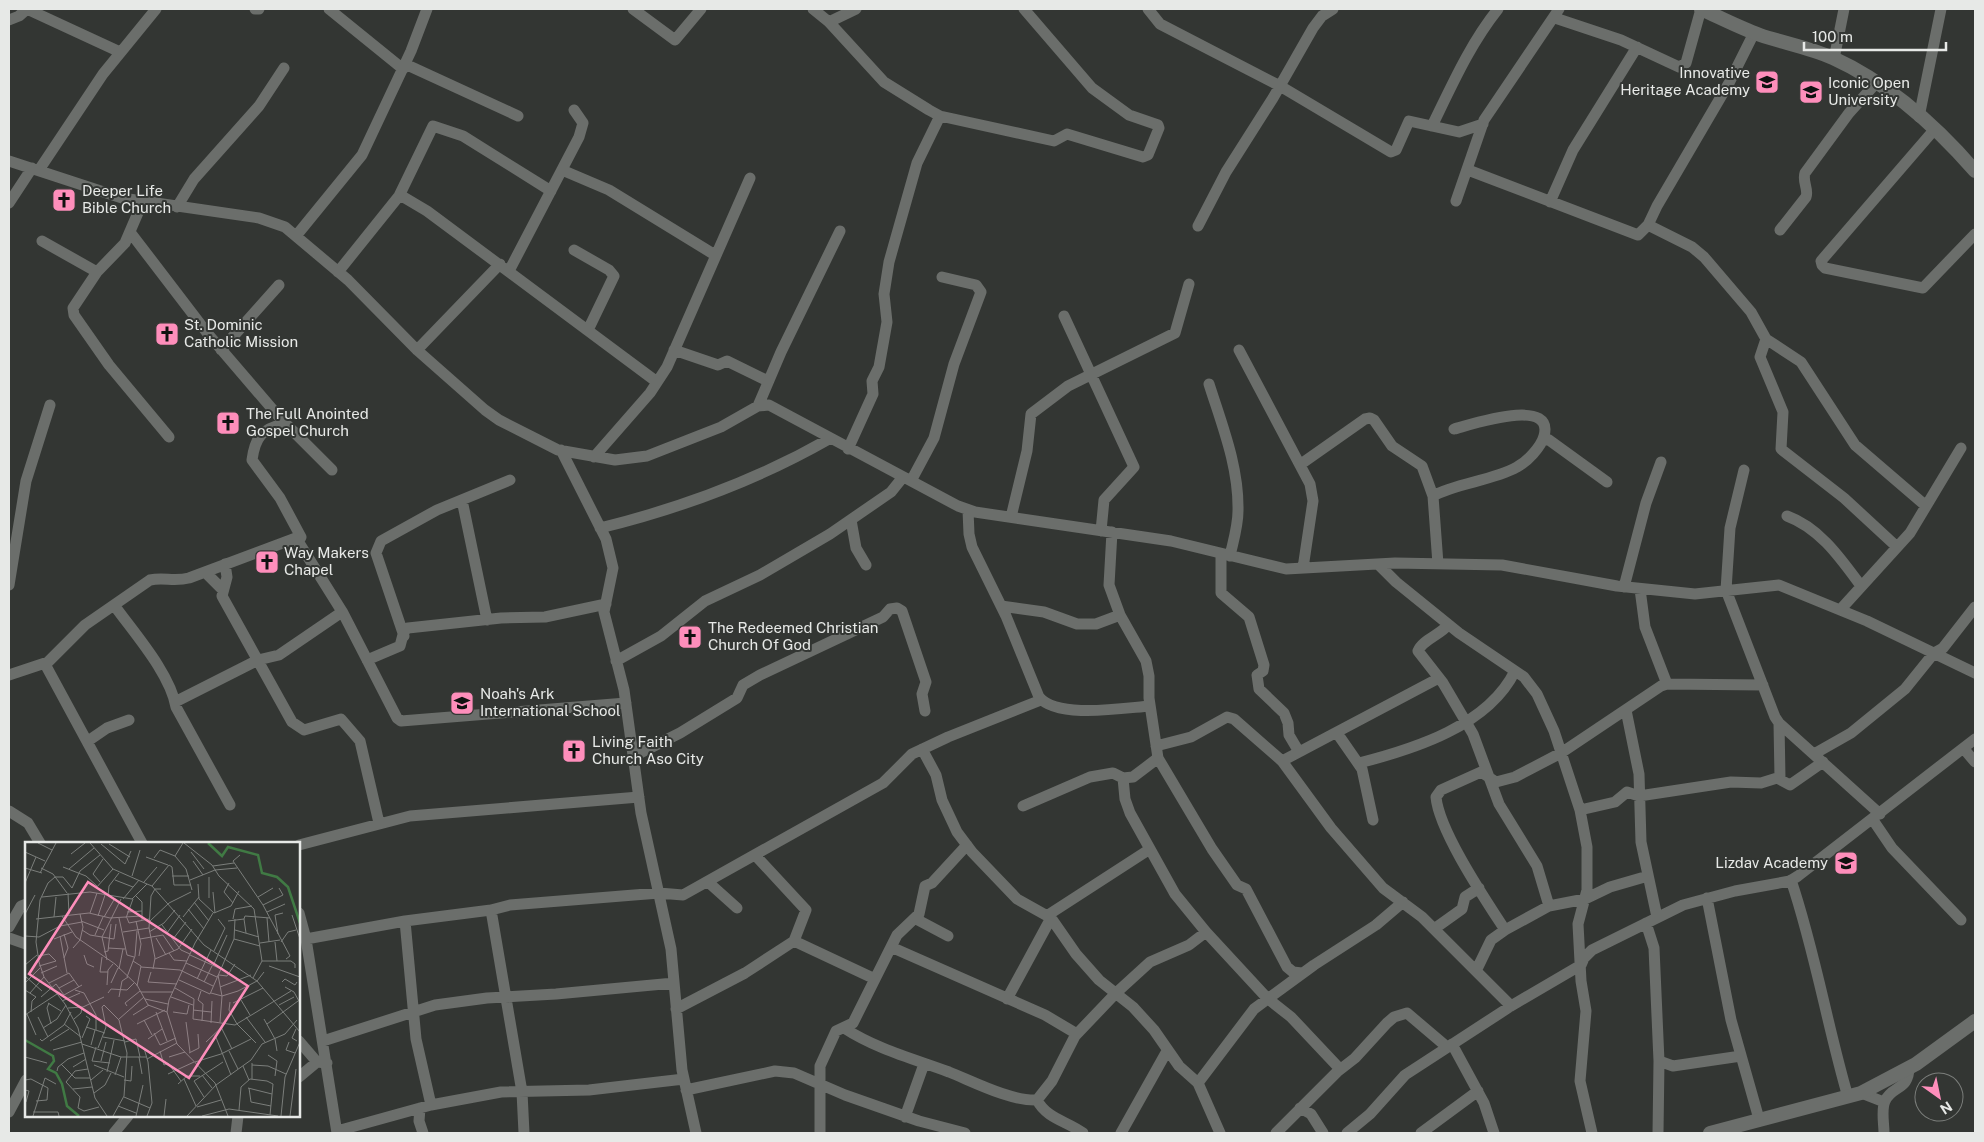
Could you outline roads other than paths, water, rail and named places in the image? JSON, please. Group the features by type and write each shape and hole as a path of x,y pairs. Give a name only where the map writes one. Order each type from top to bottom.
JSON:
{"street":[{"path":"9,20 19,16 27,9 120,52"},
{"path":"9,203 103,74 156,9"},
{"path":"329,9 404,66 518,116"},
{"path":"296,236 357,163 404,66 427,9"},
{"path":"634,9 675,40 701,9"},
{"path":"813,9 829,22 884,82 940,116 1054,141 1067,134 1143,157 1149,153 1159,128 1158,125 1129,115 1092,88 1024,9"},
{"path":"829,22 856,9"},
{"path":"1148,9 1160,24 1280,86 1392,152 1396,150 1410,121 1462,131 1483,124"},
{"path":"1432,126 1458,70 1483,28 1498,9"},
{"path":"1456,201 1483,124 1503,91 1557,13 1603,36 1609,35 1679,67 1684,66 1694,38 1701,9 1754,32 1834,59 1891,90 1975,171"},
{"path":"1834,59 1844,9"},
{"path":"1919,116 1941,9"},
{"path":"1198,226 1226,172 1280,86 1318,20 1329,10"},
{"path":"1468,170 1633,235 1640,233 1648,225 1657,206 1729,83 1754,32"},
{"path":"1550,202 1573,150 1636,47"},
{"path":"177,207 194,179 259,106 284,68"},
{"path":"1780,230 1806,197 1807,192 1803,178 1805,174 1849,113 1877,82"},
{"path":"417,350 504,268 562,170 583,123 574,110"},
{"path":"848,449 873,394 872,381 879,366 887,322 884,294 889,262 917,163 940,116"},
{"path":"338,272 400,195 432,128 436,125 463,136 551,190"},
{"path":"1934,130 1821,261 1822,265 1825,268 1923,288 1975,234"},
{"path":"1462,131 1476,145"},
{"path":"9,160 122,198 259,218 285,228 338,272 417,350 498,420 561,450 615,460 647,456 722,427 758,406 769,405 829,439 968,510 1171,541 1286,569 1378,564 1502,565 1624,587 1695,594 1779,585 1840,610 1975,673"},
{"path":"562,170 609,190 715,255"},
{"path":"594,456 657,382 674,350 750,178"},
{"path":"400,195 427,211 657,382"},
{"path":"142,201 125,243 97,272 73,308 74,315 109,365 169,437"},
{"path":"1648,225 1692,247 1704,257 1751,312 1766,339 1801,362 1855,445 1926,506"},
{"path":"758,406 768,381 840,231"},
{"path":"130,232 221,350 285,423 332,470"},
{"path":"42,241 97,272"},
{"path":"574,250 609,270 614,276 588,330"},
{"path":"616,661 661,636 705,601 760,574 851,520 907,479 934,438 954,364 981,292 976,285 942,277"},
{"path":"1010,517 1028,444 1029,416 1068,386 1175,334 1189,284"},
{"path":"221,350 279,285"},
{"path":"1064,316 1134,467 1104,500 1109,586 1120,616 1146,661 1149,676 1150,706 1158,758 1212,849 1237,885 1246,889 1287,967 1293,972 1302,973"},
{"path":"1766,339 1760,356 1783,412 1781,449 1844,498 1897,548"},
{"path":"674,350 718,365 727,361 768,381"},
{"path":"1239,350 1310,484 1313,501 1303,568"},
{"path":"1209,384 1237,479 1238,512 1226,555 1221,593 1249,617 1264,665 1263,670 1256,674 1258,685 1284,713 1288,722 1289,735 1299,752"},
{"path":"9,585 13,522 50,405"},
{"path":"1434,496 1518,467 1534,452 1544,439 1544,424 1534,415 1502,417 1454,429"},
{"path":"1301,464 1370,418 1374,420 1392,446 1422,466 1434,496 1438,564"},
{"path":"285,423 270,427 254,444 252,460 280,498 301,537 299,541"},
{"path":"600,528 636,519 721,489 803,454 829,439"},
{"path":"1544,439 1549,440 1607,482"},
{"path":"1840,610 1910,533 1961,448"},
{"path":"561,450 606,539 613,568 604,612 626,703 639,797 671,949 685,1084 696,1133"},
{"path":"1624,587 1646,503 1661,462"},
{"path":"1744,470 1730,528 1726,590 1778,724 1780,778 1787,784 1793,784 1823,762"},
{"path":"404,636 376,553 381,541 429,514 510,480"},
{"path":"462,500 487,620"},
{"path":"968,510 969,534 972,547 1001,606 1041,700 1053,708 1076,710 1150,706"},
{"path":"1787,516 1802,522 1831,548 1861,586"},
{"path":"851,520 856,548 866,565"},
{"path":"9,676 45,664 86,625 150,580 161,578 175,582 296,538 342,612 397,718 401,720 626,703"},
{"path":"225,564 227,577 222,596 292,722 298,728 304,730 342,719 358,737 379,823"},
{"path":"1378,564 1396,582 1448,625 1524,677 1537,694 1561,752 1580,810 1587,847 1588,877 1585,899 1578,924 1586,1011 1580,1081 1592,1133"},
{"path":"204,572 223,590"},
{"path":"1640,589 1645,626 1667,684"},
{"path":"367,660 400,646 404,631 412,628 487,620 545,617 606,604"},
{"path":"114,605 158,667 230,805"},
{"path":"1001,606 1044,612 1077,624 1096,624 1120,616"},
{"path":"1814,754 1851,733 1892,700 1904,689 1934,653 1943,648 1975,607"},
{"path":"634,756 680,733 737,698 743,685 760,675 883,617 890,609 897,608 902,611 926,682 922,694 925,711"},
{"path":"175,702 258,660 279,655 342,612"},
{"path":"1448,625 1441,633 1426,641 1418,649 1421,657 1439,678 1465,723 1474,734 1499,804 1536,866 1549,906"},
{"path":"45,664 141,842"},
{"path":"1358,763 1411,749 1465,723 1502,692 1515,671"},
{"path":"1282,762 1439,678"},
{"path":"1504,930 1479,888 1437,809 1436,797 1441,790 1481,772 1496,782 1516,777 1561,752 1667,684 1763,685"},
{"path":"306,939 405,921 490,910 510,905 659,893 683,895 756,856 882,783 900,764 922,749 1041,700"},
{"path":"1626,710 1639,774 1641,842 1657,917"},
{"path":"1156,746 1191,737 1227,717 1234,719 1282,762 1338,836 1382,888 1402,902 1434,930 1511,1006"},
{"path":"88,741 107,728 129,720"},
{"path":"1778,724 1823,762 1876,817 1896,852 1961,920"},
{"path":"1337,732 1358,763 1366,781 1373,820"},
{"path":"1347,1133 1370,1114 1406,1074 1511,1006 1581,965 1584,958 1592,950 1683,905 1791,880 1876,817 1975,739"},
{"path":"922,749 936,775 942,800 957,832 967,846 1017,899 1028,907 1050,916 1076,954 1099,980 1133,1006 1154,1030 1179,1066 1198,1083 1220,1133"},
{"path":"1964,749 1975,762"},
{"path":"1023,806 1090,777 1113,773 1123,778 1141,773 1158,758"},
{"path":"1123,778 1125,799 1130,812 1175,894 1206,932 1267,998 1291,1017 1340,1069"},
{"path":"1580,810 1610,804 1628,792 1639,796 1731,782 1760,783 1780,778"},
{"path":"300,845 379,823 420,815 639,797"},
{"path":"9,811 28,823 39,842"},
{"path":"820,1133 820,1066 836,1031 853,1023 900,930 916,919 922,908 925,886 932,883 967,846"},
{"path":"1007,999 1050,916 1150,849"},
{"path":"676,1009 745,973 794,941 806,910 756,856"},
{"path":"1476,971 1491,940 1504,930 1549,906 1585,899 1610,887 1648,876"},
{"path":"1791,880 1809,933 1833,1046 1854,1095"},
{"path":"708,882 737,908"},
{"path":"1434,930 1462,909 1464,897 1479,888"},
{"path":"1707,898 1731,1020 1759,1119"},
{"path":"1198,1083 1254,1009 1302,973 1376,925 1402,902"},
{"path":"9,928 20,906 25,904"},
{"path":"490,910 522,1092 524,1133"},
{"path":"300,917 306,939 323,1041 322,1063 337,1132 426,1106 501,1092 589,1090 685,1084 775,1071 804,1076 820,1086 905,1117 965,1133"},
{"path":"916,919 948,936"},
{"path":"405,921 412,1012 426,1106 419,1121 423,1133"},
{"path":"1646,923 1654,948 1659,1061 1658,1133"},
{"path":"1037,1100 1052,1081 1077,1034 1116,993 1150,962 1188,946 1206,932"},
{"path":"9,938 25,944"},
{"path":"794,941 874,979"},
{"path":"892,947 1045,1015 1077,1034"},
{"path":"1283,987 1287,967"},
{"path":"323,1041 436,1005 505,997 674,983"},
{"path":"1276,1133 1309,1098 1340,1069 1355,1058 1386,1023 1402,1013 1412,1016 1450,1045 1478,1091 1494,1133"},
{"path":"1710,1133 1734,1130 1759,1119 1854,1095 1909,1068 1975,1021"},
{"path":"844,1028 859,1038 924,1064 1003,1093 1037,1100"},
{"path":"300,1042 322,1063"},
{"path":"1121,1133 1167,1050"},
{"path":"1659,1061 1674,1066 1741,1056"},
{"path":"300,1076 322,1063"},
{"path":"905,1117 924,1064"},
{"path":"804,1076 820,1066"},
{"path":"1884,1133 1884,1102 1889,1095 1904,1084 1909,1076 1909,1068"},
{"path":"9,1112 25,1082"},
{"path":"1421,1133 1478,1091"},
{"path":"1854,1095 1884,1102"},
{"path":"1309,1098 1311,1114 1323,1133"},
{"path":"1037,1100 1041,1108 1054,1119 1072,1126 1083,1133"},
{"path":"1300,1108 1311,1114"},
{"path":"114,1133 127,1117"},
{"path":"236,1133 238,1117"},
{"path":"919,1121 919,1133"}],"place":[{"name":"Innovative Heritage Academy","path":"1767,82"},
{"name":"Iconic Open University","path":"1811,92"},
{"name":"Deeper Life Bible Church","path":"64,200"},
{"name":"St. Dominic Catholic Mission","path":"167,334"},
{"name":"The Full Anointed Gospel Church","path":"228,423"},
{"name":"Way Makers Chapel","path":"267,562"},
{"name":"The Redeemed Christian Church Of God","path":"690,637"},
{"name":"Noah's Ark International School","path":"462,703"},
{"name":"Living Faith Church Aso City","path":"574,751"},
{"name":"Lizdav Academy","path":"1846,863"}]}
